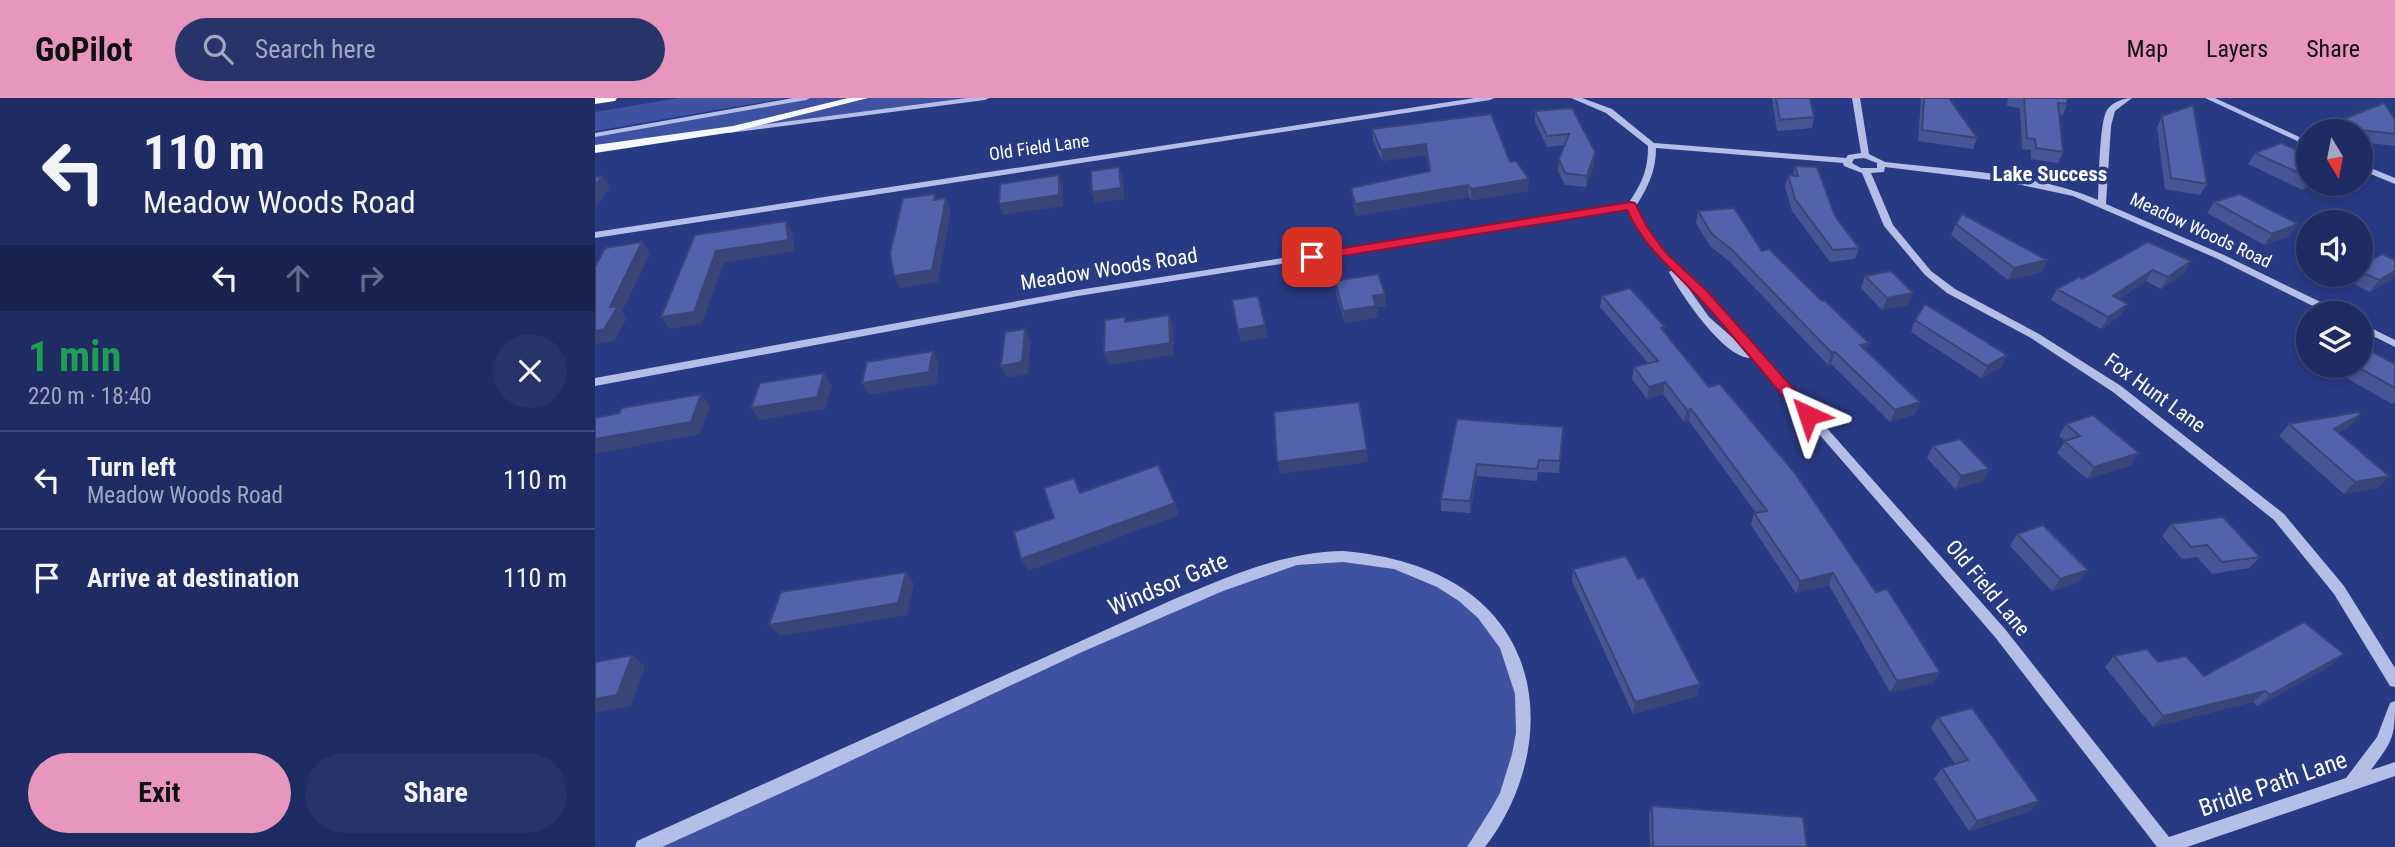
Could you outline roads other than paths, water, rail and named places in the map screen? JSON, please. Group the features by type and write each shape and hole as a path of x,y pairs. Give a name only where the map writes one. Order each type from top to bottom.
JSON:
{"highway":[{"path":"595,100 610,98"}],"main road":[{"path":"595,149 708,134 862,98"}],"street":[{"path":"595,135 806,98"},
{"path":"708,134 985,98"},
{"name":"Old Field Lane","path":"595,234 1490,98"},
{"path":"1575,98 1609,111 1652,145 1847,161 1851,157 1865,155 1883,164 1881,170 1866,172 1850,167 1847,161"},
{"path":"1856,98 1865,155"},
{"path":"2102,203 2107,126 2111,110 2128,98"},
{"path":"2209,98 2296,138"},
{"path":"1631,206 1646,183 1652,163 1652,145"},
{"name":"Meadow Woods Road","path":"1883,164 2007,178 2040,184 2102,203 2311,301"},
{"name":"Fox Hunt Lane","path":"1866,172 1889,226 1928,273 1951,291 2035,336 2117,389 2279,517 2339,590 2395,681"},
{"path":"2373,172 2395,181"},
{"name":"Old Field Lane","path":"1631,206 1641,228 1671,266 1686,296 1704,321 1730,344 1764,366 1946,569 2000,633 2166,846"},
{"name":"Meadow Woods Road","path":"595,382 1078,293 1631,206"},
{"path":"2373,332 2395,344"},
{"name":"Windsor Gate","path":"643,847 1179,601 1286,562 1330,557 1367,557 1393,562 1437,581 1470,602 1500,634 1517,673 1524,707 1518,764 1501,808 1485,836 1475,847"},
{"path":"2350,784 2383,741 2395,708"},
{"name":"Bridle Path Lane","path":"2166,846 2395,769"}],"district":[{"name":"Lake Success","path":"2050,174"}]}
